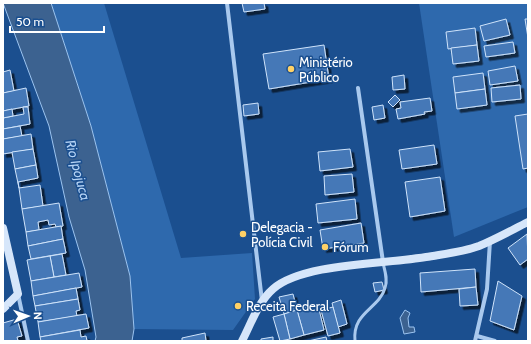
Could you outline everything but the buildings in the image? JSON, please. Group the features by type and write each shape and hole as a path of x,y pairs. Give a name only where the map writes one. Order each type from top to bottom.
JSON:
{"main road":[{"path":"242,341 262,302 272,290 283,282 320,270 425,257 477,246 528,222"},
{"path":"3,228 18,294 3,309"}],"street":[{"path":"228,3 262,302"},
{"path":"358,88 383,263"},
{"path":"475,341 487,289 490,240"},
{"path":"18,294 28,341"},
{"path":"477,336 495,341"}],"lane":[{"path":"355,341 355,329 358,321 384,292 386,279 383,263"}],"shaded area":[{"path":"51,3 104,3 181,258 252,253 255,299 233,330 134,329 130,276 91,126"},
{"path":"419,3 528,3 528,207 454,237"}],"water":[{"name":"Rio Ipojuca","path":"3,3 51,3 91,126 130,276 134,329 132,341 95,341 96,337 85,270 69,217 49,126"},
{"path":"405,310 410,313 408,318 409,327 414,327 415,332 404,334 400,318"}],"place":[{"name":"Ministério Público","path":"291,69"},
{"name":"Delegacia - Polícia Civil","path":"243,234"},
{"name":"Fórum","path":"325,247"},
{"name":"Receita Federal","path":"238,306"}]}
